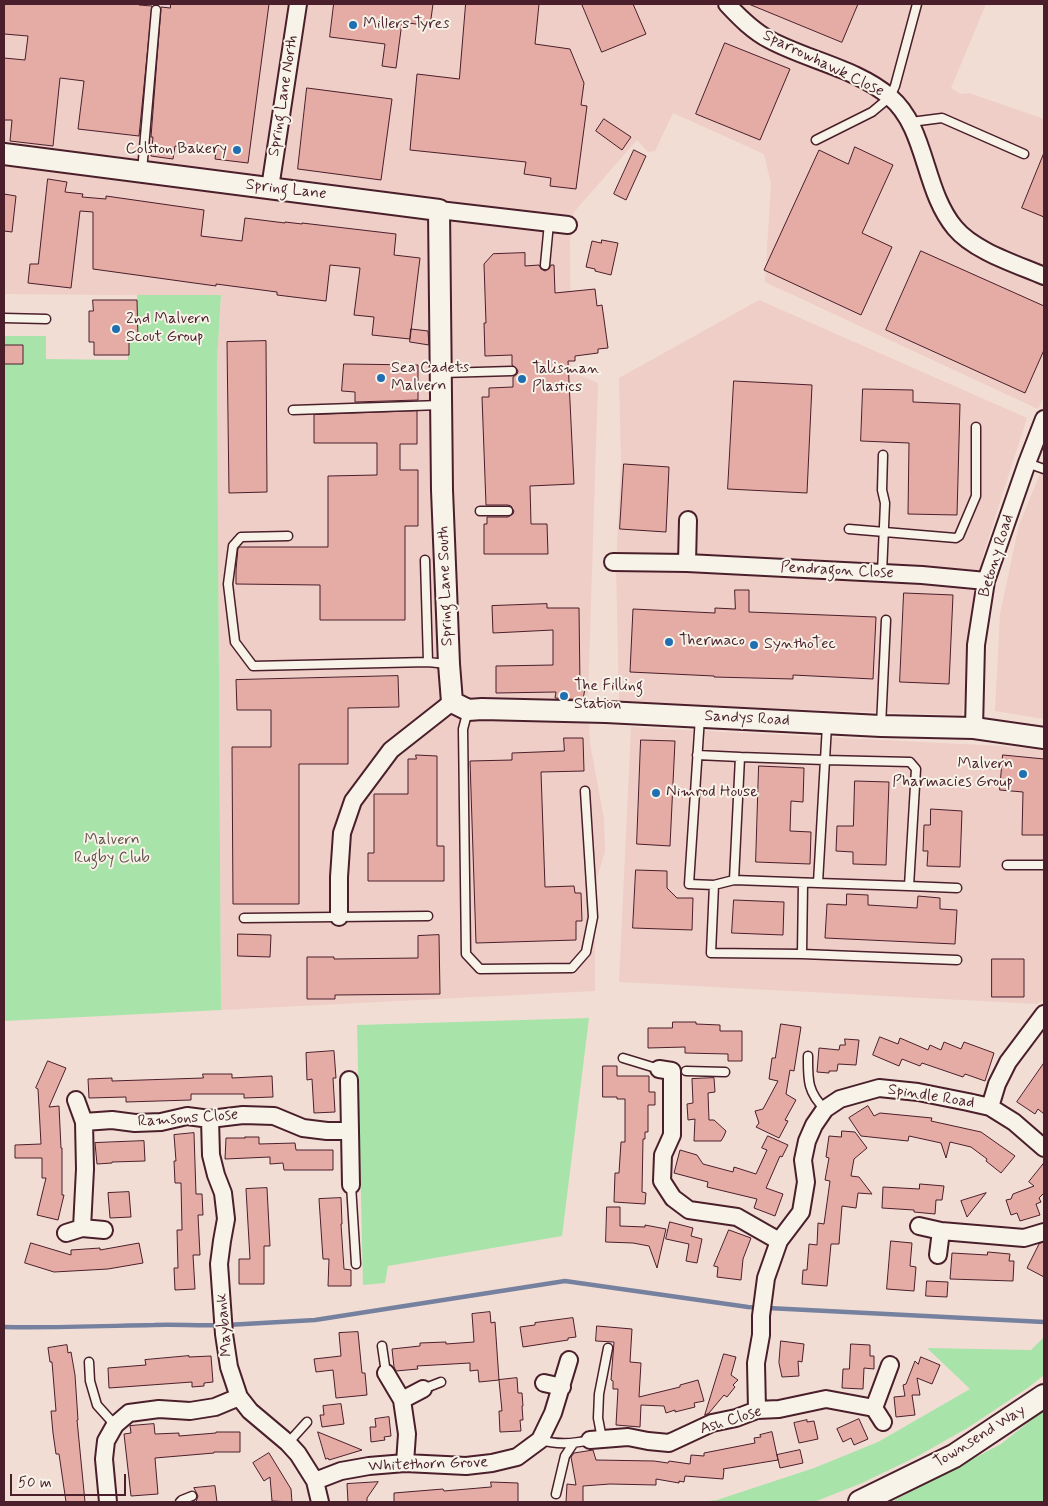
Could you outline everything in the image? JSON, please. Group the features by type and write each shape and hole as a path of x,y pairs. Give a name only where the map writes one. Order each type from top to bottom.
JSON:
{"main road":[{"name":"Townsend Way","path":"860,1502 954,1456 1044,1396"}],"street":[{"name":"Spring Lane North","path":"270,188 298,4"},
{"name":"Sparrowhawk Close","path":"727,4 743,21 770,40 864,80 890,97 911,122 940,205 955,229 977,247 1044,276"},
{"name":"Spring Lane","path":"4,154 568,225"},
{"name":"Spring Lane South","path":"439,210 442,490 449,664 460,706"},
{"name":"Betony Road","path":"974,728 976,644 986,581 1044,419"},
{"path":"687,563 688,520"},
{"name":"Pendragon Close","path":"613,562 687,563 922,575 986,581"},
{"path":"339,917 342,833 353,800 391,750 460,706"},
{"name":"Sandys Road","path":"460,706 482,709 606,712 881,726 974,728 1044,738"},
{"path":"990,1107 997,1084 1008,1062 1044,1014"},
{"path":"672,1070 672,1135 663,1155 662,1182 673,1198 689,1210 737,1217 779,1241"},
{"path":"349,1080 351,1185"},
{"name":"Spindle Road","path":"757,1410 756,1363 761,1335 761,1316 766,1278 779,1241 801,1212 806,1182 804,1160 807,1141 814,1125 825,1109 840,1099 879,1088 918,1092 990,1107 1014,1122 1044,1148"},
{"path":"76,1100 84,1122 85,1169 82,1228"},
{"name":"Ramsons Close","path":"84,1122 112,1120 144,1123 161,1122 187,1116 210,1119 243,1115 274,1116 303,1128 350,1131"},
{"name":"Maybank","path":"210,1119 211,1155 223,1193 226,1219 219,1264 229,1367 239,1398 250,1411 288,1443 298,1454 315,1481 320,1502"},
{"path":"919,1226 1024,1238 1044,1232"},
{"path":"66,1233 82,1228 104,1230"},
{"path":"938,1255 941,1230"},
{"name":"Whitethorn Grove","path":"315,1481 341,1471 369,1466 405,1463 466,1466 492,1463 517,1457 540,1440 553,1413 569,1360"},
{"path":"883,1422 874,1408 890,1365"},
{"path":"386,1373 402,1400 407,1434 405,1463"},
{"path":"544,1383 562,1387"},
{"path":"402,1400 423,1389"},
{"path":"108,1502 104,1460 106,1441 115,1425 129,1413 159,1409 190,1411 215,1407 239,1398"},
{"name":"Ash Close","path":"596,1440 628,1437 669,1443 712,1424 757,1410 779,1409 826,1399 874,1408"}],"lane":[{"path":"816,140 872,112 890,97 895,86 917,4"},
{"path":"142,172 156,10"},
{"path":"911,122 942,118 1024,154"},
{"path":"545,265 549,223"},
{"path":"4,318 46,319"},
{"path":"440,374 512,371"},
{"path":"293,410 441,405"},
{"path":"849,530 956,538 959,536 976,496 976,428"},
{"path":"882,573 885,532 885,503 882,490 883,455"},
{"path":"1027,463 1044,469"},
{"path":"480,510 508,511"},
{"path":"288,536 241,537 233,546 228,584 235,642 253,666 428,662 449,664"},
{"path":"425,560 428,662"},
{"path":"881,726 886,620"},
{"path":"460,706 463,728 466,954 480,969 572,968 586,952 593,917 585,791"},
{"path":"700,717 689,884 714,885 734,880 957,888"},
{"path":"818,883 827,723"},
{"path":"697,755 910,762 916,769 909,886"},
{"path":"734,880 740,756"},
{"path":"1007,865 1044,865"},
{"path":"802,954 803,883"},
{"path":"714,885 711,953 802,954 957,960"},
{"path":"244,918 428,916"},
{"path":"808,1056 808,1083 817,1101 825,1109"},
{"path":"623,1058 672,1070 726,1072"},
{"path":"351,1185 356,1264"},
{"path":"382,1346 386,1373"},
{"path":"540,1440 549,1443 573,1444 596,1440 599,1394 608,1348"},
{"path":"89,1362 90,1381 97,1405 115,1425"},
{"path":"423,1389 440,1382"},
{"path":"288,1443 306,1422"},
{"path":"556,1494 565,1456 573,1444"},
{"path":"180,1502 192,1496"}],"shaded area":[{"path":"4,4 986,4 951,88 961,94 969,93 1044,119 1044,396 1038,409 765,282 771,184 764,154 673,113 655,151 648,152 637,140 574,212 570,240 571,371 598,383 588,697 590,743 604,819 605,851 595,885 595,991 221,1010 217,361 221,296 4,294"},
{"path":"759,300 1027,418 983,555 962,715 619,703 616,565 621,461 619,378"},
{"path":"1044,464 1044,719 995,711 1000,614 1019,525"},
{"path":"631,727 1001,746 1044,750 1044,999 1038,1004 619,982"}],"green space":[{"name":"Malvern Rugby Club","path":"137,295 221,295 217,361 221,1010 4,1021 4,336 46,336 46,359 128,360 129,340 138,339"},
{"path":"589,1018 562,1236 388,1266 385,1283 363,1285 357,1025"},
{"path":"1044,1337 1044,1375 969,1427 918,1456 862,1483 814,1502 700,1502 717,1500 814,1468 878,1442 970,1389 927,1348 1031,1350"},
{"path":"1044,1410 1044,1502 891,1502 1001,1444"}],"building":[{"path":"4,4 139,4 152,6 139,136 78,129 84,81 60,78 53,146 10,141 12,120 4,120 4,58 25,60 28,36 4,34"},
{"path":"171,4 269,4 248,163 215,159 216,152 175,146 173,159 151,156 161,7 170,8"},
{"path":"334,4 433,4 430,26 402,22 396,68 382,66 385,44 330,37"},
{"path":"466,4 539,4 535,44 570,49 584,83 581,105 587,106 576,189 550,186 551,178 524,174 526,162 410,150 417,74 459,79"},
{"path":"582,4 633,4 646,34 602,52"},
{"path":"749,4 858,4 842,42"},
{"path":"725,43 790,69 760,140 696,114"},
{"path":"307,88 392,99 381,180 298,169"},
{"path":"604,119 631,137 622,150 596,131"},
{"path":"855,147 893,165 862,233 892,247 861,315 764,270 819,150 848,164"},
{"path":"634,150 646,156 626,200 614,194"},
{"path":"1044,153 1044,217 1022,208"},
{"path":"48,179 67,182 65,192 83,194 82,197 106,199 106,196 204,210 201,236 242,241 245,218 396,234 394,255 420,258 410,339 372,335 374,317 354,315 360,268 330,265 326,301 277,295 277,292 216,284 216,286 93,269 93,212 80,211 71,288 28,283 30,264 38,264"},
{"path":"4,194 16,196 12,232 4,231"},
{"path":"602,240 618,243 611,275 586,267 592,241 601,243"},
{"path":"921,251 1044,306 1044,350 1025,393 886,330"},
{"path":"525,253 525,266 539,265 545,271 551,265 554,265 555,293 595,289 597,306 602,305 608,348 598,349 598,353 575,356 575,361 568,361 574,484 530,486 531,524 547,524 548,554 484,554 484,524 487,524 487,517 508,517 514,511 508,505 486,505 482,397 489,397 489,388 513,387 513,377 518,371 512,365 512,355 485,356 484,264 493,254"},
{"name":"2nd Malvern Scout Group","path":"93,300 137,300 138,340 129,340 129,355 94,355 94,342 89,342 89,311 93,311"},
{"path":"411,329 428,331 429,345 410,342"},
{"path":"266,341 267,492 229,493 227,342"},
{"path":"4,345 23,345 23,364 4,364"},
{"name":"Sea Cadets Malvern","path":"344,364 418,365 418,400 355,402 355,392 342,391"},
{"path":"734,381 812,385 807,493 728,489"},
{"path":"863,389 913,390 913,402 960,404 957,515 908,514 909,443 861,441"},
{"path":"417,411 417,444 400,444 400,470 418,470 418,526 405,526 405,620 320,620 320,585 236,584 238,548 240,547 328,547 328,476 377,475 377,443 314,443 314,415"},
{"path":"624,464 669,467 666,532 620,529"},
{"path":"735,590 749,590 749,612 876,617 873,679 793,675 793,679 714,677 630,672 633,609 715,613 715,608 735,609"},
{"path":"904,593 953,595 949,684 900,682"},
{"path":"547,604 547,608 579,608 580,688 585,688 583,700 555,698 556,692 496,693 496,666 553,665 553,630 493,633 492,606"},
{"path":"398,676 399,707 348,708 348,764 299,764 299,904 233,904 232,747 271,747 271,710 237,710 236,680"},
{"path":"564,738 583,738 584,771 541,772 545,887 574,886 575,893 581,893 582,921 576,921 576,940 476,943 470,761 512,760 512,753 564,751"},
{"name":"Nimrod House","path":"641,740 675,741 670,846 637,844"},
{"path":"416,755 437,756 437,846 444,846 444,881 368,881 368,853 374,853 374,794 408,794 408,759 416,759"},
{"name":"Malvern Pharmacies Group","path":"1003,755 1044,759 1044,835 1022,835 1023,792 1000,790"},
{"path":"759,766 804,768 803,802 791,801 790,831 811,832 810,864 756,862"},
{"path":"855,781 889,782 886,865 853,864 853,852 836,851 837,826 853,826"},
{"path":"931,809 962,811 960,867 927,866 928,851 923,851 924,825 930,825"},
{"path":"636,870 667,871 667,888 677,898 693,898 692,930 633,928"},
{"path":"847,894 868,895 868,905 917,908 918,896 940,898 940,909 957,910 955,944 825,938 827,904 846,905"},
{"path":"734,900 784,902 783,935 732,933"},
{"path":"238,934 271,935 270,957 238,956"},
{"path":"439,935 440,994 335,995 335,999 307,999 307,957 334,957 334,959 418,958 418,936"},
{"path":"992,959 1024,959 1024,997 992,997"},
{"path":"673,1022 720,1025 720,1031 742,1031 742,1061 728,1061 728,1054 685,1053 685,1047 648,1048 648,1028 672,1028"},
{"path":"781,1024 801,1027 794,1071 790,1070 786,1094 796,1100 785,1120 788,1121 779,1138 756,1127 759,1123 755,1111 763,1109 778,1081 769,1079 772,1058 775,1058"},
{"path":"880,1037 898,1044 900,1038 928,1050 930,1045 941,1050 944,1042 961,1049 964,1042 994,1053 985,1081 965,1074 963,1077 922,1063 920,1066 902,1059 899,1066 873,1055"},
{"path":"845,1039 859,1040 856,1065 838,1064 837,1071 829,1071 829,1073 817,1072 819,1048 839,1050 840,1045 845,1045"},
{"path":"334,1051 336,1078 333,1078 335,1112 314,1113 312,1079 307,1080 306,1053"},
{"path":"48,1061 66,1068 49,1107 59,1106 62,1148 62,1195 64,1195 58,1220 37,1215 46,1178 42,1178 42,1158 15,1158 15,1145 41,1144 38,1089 36,1088"},
{"path":"1044,1063 1044,1114 1038,1109 1035,1114 1017,1102"},
{"path":"603,1066 617,1066 617,1076 649,1076 649,1092 655,1092 655,1105 648,1105 648,1132 645,1132 645,1139 643,1139 642,1192 646,1193 645,1204 614,1202 615,1173 619,1173 621,1142 625,1142 625,1099 603,1097"},
{"path":"203,1074 232,1074 232,1078 272,1076 273,1097 244,1098 244,1094 191,1094 191,1100 126,1102 126,1097 89,1098 88,1079 112,1078 112,1081 203,1078"},
{"path":"714,1078 715,1092 708,1093 709,1120 714,1120 726,1131 721,1141 694,1141 695,1119 688,1120 687,1104 693,1103 692,1079"},
{"path":"868,1106 874,1116 880,1113 932,1118 931,1121 981,1132 1015,1156 1001,1173 971,1147 950,1142 946,1158 941,1143 909,1136 908,1141 861,1136 849,1118"},
{"path":"842,1131 855,1132 867,1148 854,1159 851,1176 859,1177 872,1194 858,1193 856,1208 842,1206 839,1244 831,1244 827,1286 802,1284 803,1270 807,1270 809,1244 817,1245 818,1223 824,1224 830,1181 825,1180 829,1158 826,1157 829,1136 841,1137"},
{"path":"194,1133 196,1194 202,1194 203,1215 198,1215 200,1255 193,1255 195,1289 175,1290 174,1268 178,1268 177,1230 182,1230 181,1183 175,1183 174,1135"},
{"path":"768,1136 788,1145 782,1157 780,1156 766,1188 783,1194 775,1216 754,1208 757,1199 707,1187 708,1182 674,1173 680,1150 697,1155 703,1164 733,1172 734,1167 756,1174 767,1150 762,1148"},
{"path":"259,1137 259,1144 295,1143 296,1150 333,1150 333,1170 284,1170 283,1163 270,1164 270,1157 225,1159 226,1138"},
{"path":"144,1141 145,1161 97,1164 95,1143"},
{"path":"1044,1163 1044,1195 1039,1198 1041,1202 1036,1204 1040,1215 1020,1221 1017,1213 1011,1215 1006,1200 1011,1199 1013,1194 1034,1186 1029,1182"},
{"path":"920,1184 944,1186 942,1200 936,1200 935,1214 914,1212 914,1210 882,1208 883,1187 919,1189"},
{"path":"267,1188 270,1246 264,1246 264,1284 239,1284 239,1259 250,1259 246,1189"},
{"path":"129,1192 131,1217 110,1218 108,1193"},
{"path":"986,1193 967,1217 961,1201"},
{"path":"341,1198 344,1269 351,1270 351,1286 328,1286 329,1259 323,1259 319,1199"},
{"path":"607,1207 620,1207 620,1226 645,1227 645,1225 666,1229 657,1268 649,1246 633,1243 606,1242"},
{"path":"670,1222 693,1228 691,1236 702,1239 697,1263 686,1261 689,1244 666,1239"},
{"path":"729,1230 751,1238 743,1259 741,1280 717,1277 718,1267 714,1266"},
{"path":"891,1241 912,1243 910,1266 916,1267 914,1291 887,1289"},
{"path":"1044,1242 1044,1277 1027,1268 1039,1244"},
{"path":"31,1243 71,1255 71,1250 100,1248 100,1250 139,1243 143,1263 108,1269 54,1272 25,1263"},
{"path":"988,1252 1010,1254 1009,1261 1014,1261 1013,1281 950,1279 952,1253 987,1255"},
{"path":"927,1281 948,1282 947,1297 926,1296"},
{"path":"490,1312 491,1323 495,1322 499,1380 479,1382 478,1370 470,1371 470,1363 417,1366 418,1369 396,1371 392,1349 420,1346 420,1343 474,1342 472,1314"},
{"path":"573,1318 576,1337 523,1347 520,1327"},
{"path":"597,1326 632,1329 630,1362 641,1363 639,1397 680,1387 680,1385 698,1380 704,1401 694,1403 695,1407 666,1413 664,1406 641,1405 640,1427 616,1425 618,1389 613,1389 613,1381 611,1380 614,1342 596,1341"},
{"path":"358,1332 362,1373 365,1373 367,1395 336,1398 333,1370 316,1372 314,1359 341,1356 339,1333"},
{"path":"781,1341 804,1344 802,1362 798,1361 799,1376 782,1377 779,1363"},
{"path":"851,1344 870,1345 870,1356 874,1356 874,1369 864,1368 863,1389 842,1388 843,1369 849,1369"},
{"path":"67,1345 68,1353 71,1352 75,1375 77,1420 85,1502 66,1502 59,1454 56,1454 53,1433 51,1411 56,1411 52,1362 50,1362 48,1348"},
{"path":"724,1354 736,1357 731,1375 738,1380 727,1397 724,1395 709,1413 705,1415"},
{"path":"211,1356 213,1382 204,1383 204,1386 192,1387 192,1382 109,1388 108,1368 146,1365 145,1360"},
{"path":"921,1357 940,1365 932,1384 917,1378 920,1395 912,1395 915,1415 896,1417 894,1397 905,1396 903,1385 906,1384 915,1361 918,1364"},
{"path":"517,1378 518,1393 522,1393 523,1406 523,1420 520,1420 521,1431 500,1432 499,1411 502,1411 499,1380"},
{"path":"341,1404 344,1424 322,1427 320,1415 324,1415 323,1406"},
{"path":"389,1417 391,1436 384,1437 385,1440 371,1442 370,1427 376,1427 375,1419"},
{"path":"859,1419 868,1439 854,1445 851,1438 843,1442 837,1429"},
{"path":"807,1420 807,1422 814,1421 818,1439 799,1443 794,1423"},
{"path":"154,1424 155,1434 179,1433 179,1436 216,1432 240,1432 240,1452 214,1452 155,1458 158,1494 131,1496 124,1434 131,1433 130,1426"},
{"path":"318,1432 362,1450 329,1460 328,1458 326,1459"},
{"path":"772,1432 778,1460 723,1469 723,1479 685,1476 684,1482 679,1481 679,1483 656,1479 656,1485 610,1484 583,1486 583,1502 566,1502 567,1484 576,1485 571,1457 574,1453 593,1450 596,1460 668,1463 669,1461 690,1464 691,1455 704,1456 704,1453 755,1443 754,1438"},
{"path":"800,1450 803,1463 780,1468 777,1455"},
{"path":"269,1453 291,1489 292,1502 272,1501 270,1477 264,1481 253,1463"},
{"path":"378,1482 367,1498 367,1502 348,1502 347,1484"},
{"path":"491,1482 518,1483 518,1502 394,1502 394,1493 491,1487"},
{"path":"215,1486 217,1502 196,1502 198,1496 194,1488"}],"waterway":[{"path":"227,1325 315,1320 565,1281 748,1307 1044,1322"},
{"path":"4,1327 220,1325"}],"place":[{"name":"Millers Tyres","path":"353,25"},
{"name":"Colston Bakery","path":"237,150"},
{"name":"2nd Malvern Scout Group","path":"116,329"},
{"name":"Sea Cadets Malvern","path":"381,378"},
{"name":"Talisman Plastics","path":"522,379"},
{"name":"Thermaco","path":"669,642"},
{"name":"SynthoTec","path":"754,645"},
{"name":"The Filling Station","path":"564,696"},
{"name":"Malvern Pharmacies Group","path":"1023,774"},
{"name":"Nimrod House","path":"656,793"}]}
